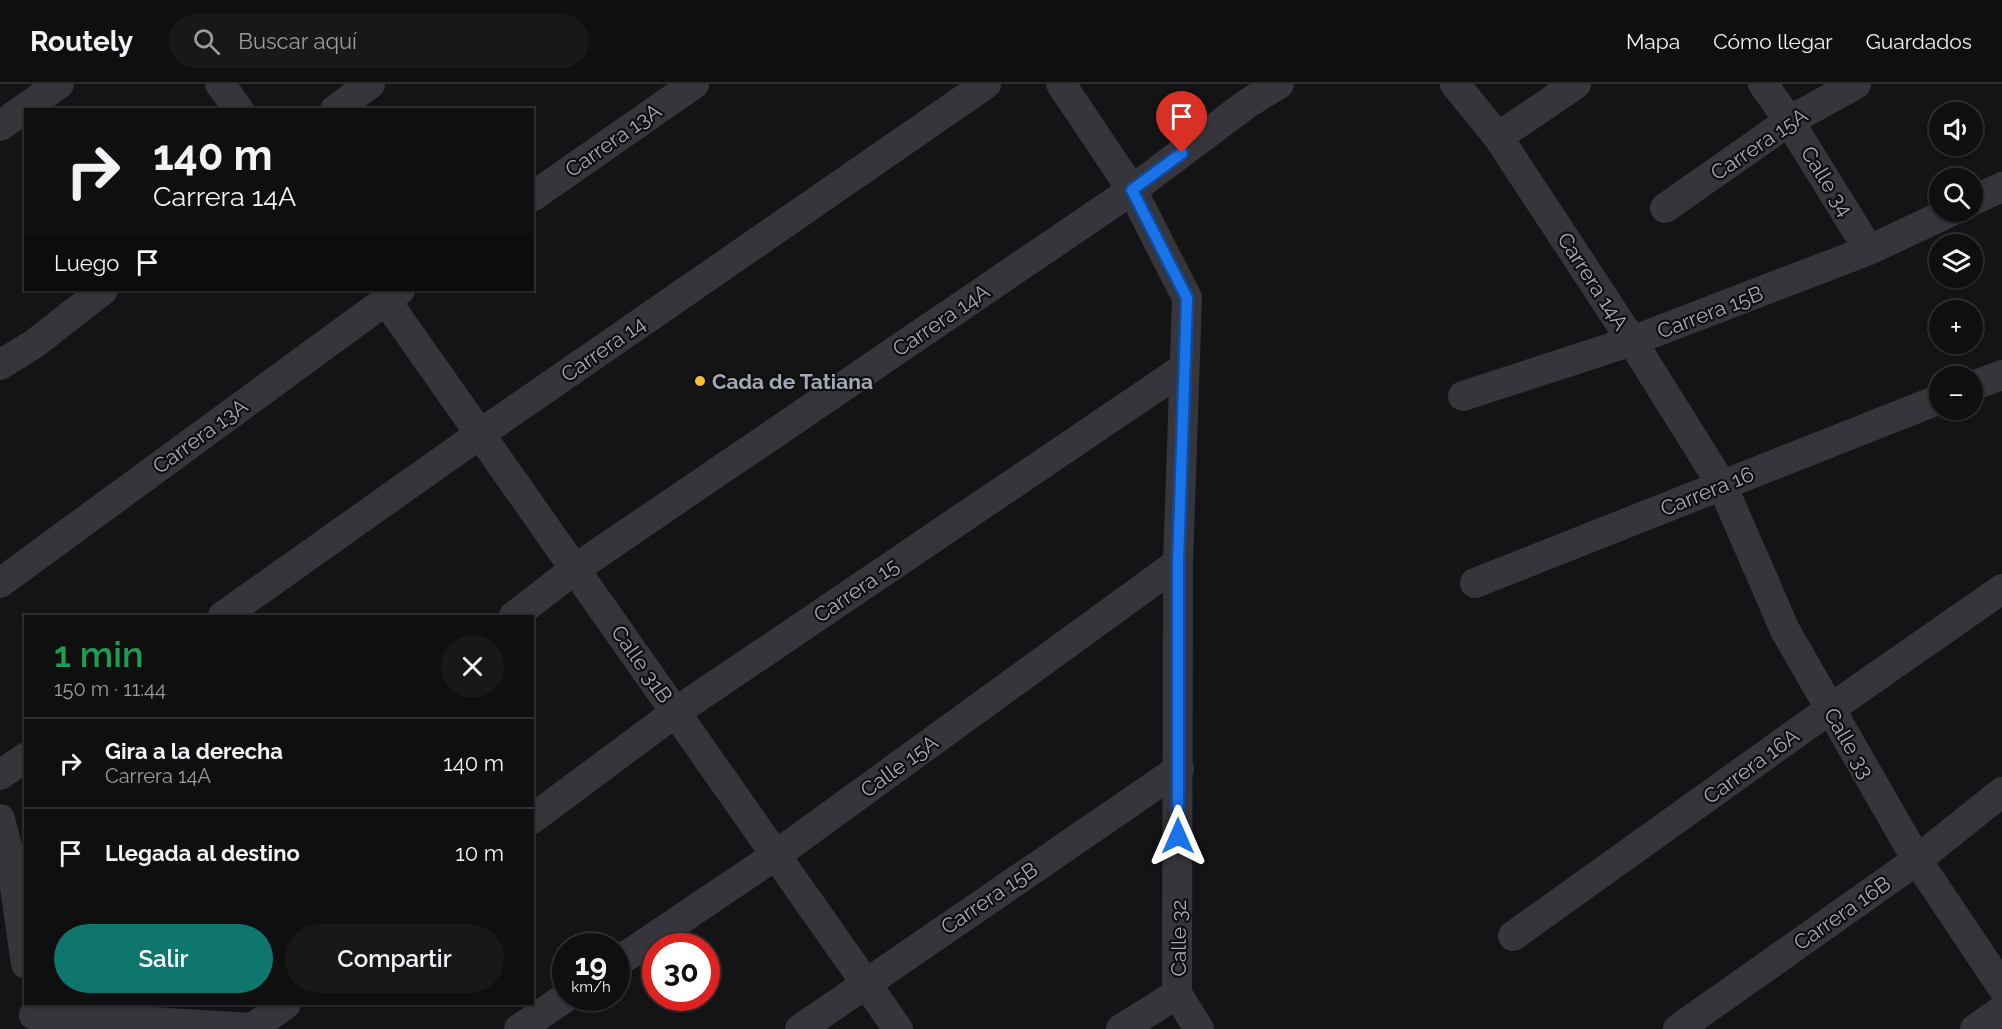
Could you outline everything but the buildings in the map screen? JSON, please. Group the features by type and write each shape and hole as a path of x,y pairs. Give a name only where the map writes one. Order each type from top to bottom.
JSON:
{"street":[{"path":"25,108 59,84"},
{"path":"220,84 238,108"},
{"path":"338,108 370,84"},
{"name":"Carrera 13A","path":"534,196 694,84"},
{"name":"Carrera 14","path":"224,615 480,434 986,84"},
{"name":"Calle 32","path":"1061,84 1132,190 1187,298 1178,563 1178,994 1199,1029"},
{"name":"Carrera 14A","path":"515,615 575,569 1132,190 1248,103 1279,84"},
{"name":"Carrera 14A","path":"1455,84 1498,137 1722,485"},
{"path":"1498,137 1576,84"},
{"name":"Calle 34","path":"1763,84 1789,121 1869,250"},
{"name":"Carrera 15A","path":"1665,208 1789,121 1856,84"},
{"path":"0,126 24,109"},
{"path":"1983,196 2002,187"},
{"name":"Carrera 15B","path":"1463,396 1632,342 1869,250 1929,222"},
{"path":"0,365 34,344 102,291"},
{"name":"Carrera 13A","path":"0,583 392,294"},
{"name":"Calle 31B","path":"392,294 480,434 898,1029"},
{"name":"Carrera 15","path":"534,818 676,712 1184,368"},
{"path":"1983,382 2002,375"},
{"name":"Carrera 16","path":"1475,583 1929,403"},
{"name":"Calle 33","path":"1722,485 1785,630 1917,860 2002,987"},
{"name":"Calle 15A","path":"630,954 776,855 1178,563"},
{"name":"Carrera 16A","path":"1513,936 2002,589"},
{"path":"0,775 24,758"},
{"name":"Carrera 15B","path":"800,1029 1179,769"},
{"name":"Carrera 16B","path":"1678,1029 1917,860 2002,792"},
{"path":"0,819 19,868 24,946"},
{"path":"0,967 24,962"},
{"path":"1121,1029 1178,994"},
{"path":"230,1005 253,1029"},
{"path":"35,1016 253,1029 285,1005"},
{"path":"519,1029 552,1007"},
{"path":"1975,1029 2002,1010"}],"place":[{"name":"Cada de Tatiana","path":"700,381"}],"route":[{"path":"1178,836 1178,563 1187,298 1132,190 1182,153"}]}
